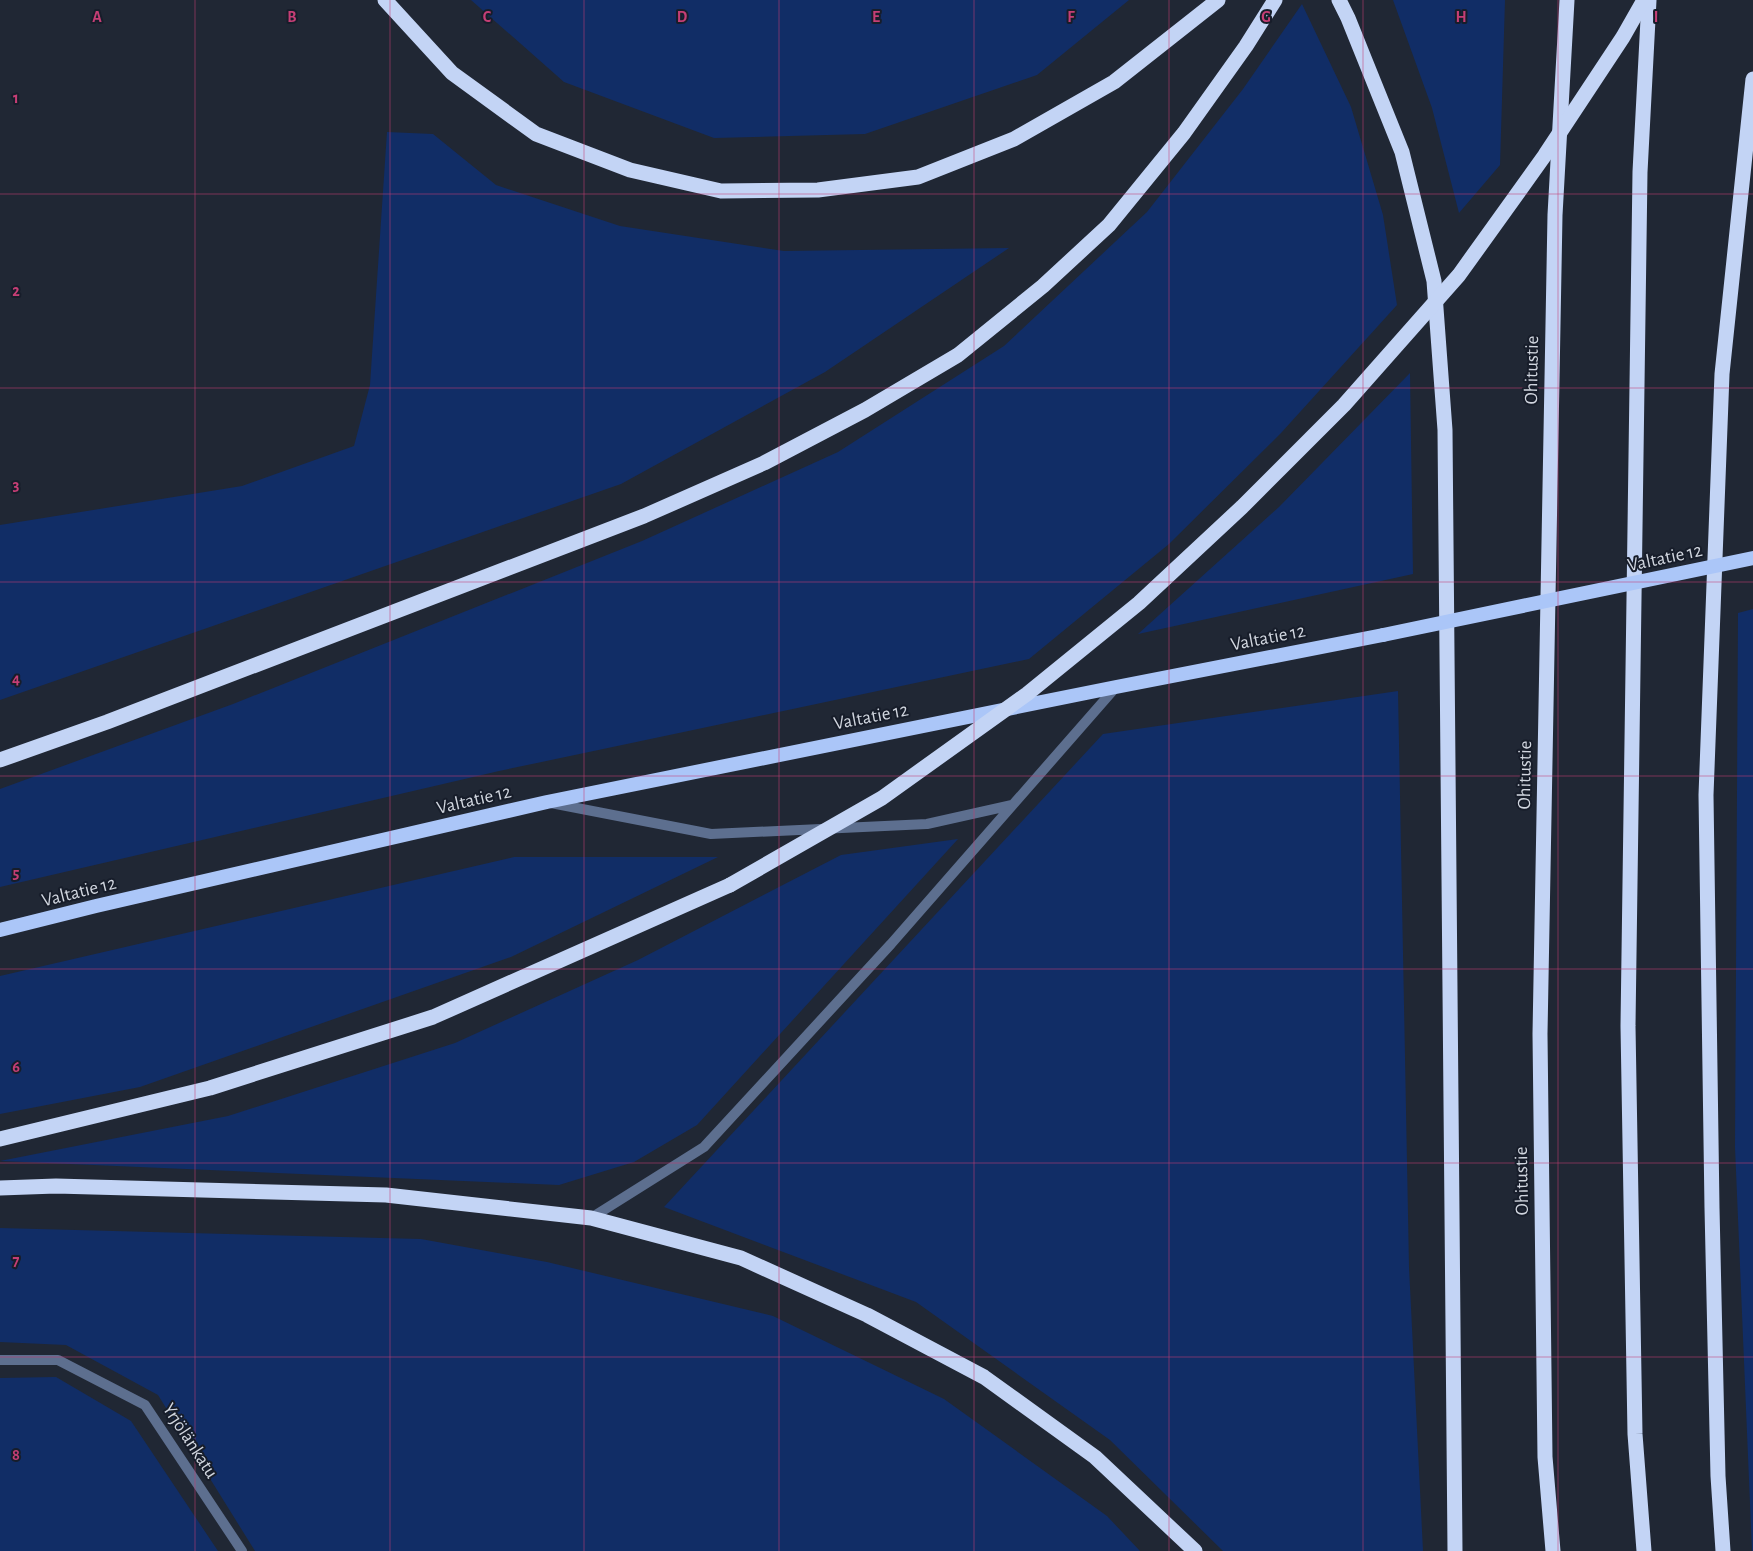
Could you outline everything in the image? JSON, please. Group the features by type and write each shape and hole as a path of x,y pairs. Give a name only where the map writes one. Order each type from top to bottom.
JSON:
{"highway":[{"path":"385,0 452,72 536,134 630,170 721,191 818,190 918,177 1014,139 1114,82 1218,0"},
{"path":"0,760 107,722 644,516 764,463 866,410 958,355 1043,286 1109,225 1184,133 1246,46 1275,0"},
{"path":"1339,0 1402,152 1434,281 1443,402 1446,450 1454,1551"},
{"name":"Ohitustie","path":"1553,1551 1545,1457 1540,1034 1555,215 1568,0"},
{"path":"0,1139 210,1088 433,1017 730,885 882,798 1027,694 1139,603 1242,507 1344,405 1459,275 1545,155 1623,37 1644,0"},
{"path":"1644,1551 1634,1434 1628,1026 1640,172 1649,0"},
{"path":"1723,1551 1718,1476 1706,795 1722,374 1753,79"},
{"name":"Valtatie 12","path":"0,930 547,802 1383,635 1753,558"},
{"path":"0,1188 56,1186 386,1195 592,1218 741,1258 867,1315 984,1377 1095,1457 1195,1551"}],"street":[{"path":"592,1218 704,1147 892,944 1116,687"},
{"path":"547,802 711,834 927,824 1012,806"},
{"name":"Yrjölänkatu","path":"0,1360 58,1360 146,1405 242,1551"}],"shaded area":[{"path":"471,0 1129,0 1037,75 865,134 714,138 564,82"},
{"path":"1393,0 1505,0 1500,165 1459,213 1432,108"},
{"path":"1302,4 1351,107 1383,215 1397,305 1281,433 1169,544 1029,659 499,771 0,887 0,789 233,704 642,541 838,452 1004,346 1147,212 1243,89"},
{"path":"387,132 433,134 496,185 620,226 784,251 1009,248 825,372 621,484 0,700 0,525 242,486 354,446 370,385"},
{"path":"1410,373 1413,574 1138,634 1279,507"},
{"path":"1753,609 1752,1551 1735,1147 1738,613"},
{"path":"1398,691 1409,1267 1423,1551 1223,1551 1110,1440 916,1302 664,1207 1103,734"},
{"path":"958,839 697,1125 634,1162 559,1185 0,1161 228,1116 455,1043 638,960 841,855"},
{"path":"514,857 718,857 511,957 140,1087 0,1114 0,976"},
{"path":"0,1228 421,1239 547,1262 773,1316 944,1399 1107,1516 1140,1551 255,1551 158,1395 66,1345 0,1342"},
{"path":"56,1377 131,1421 218,1551 0,1551 0,1378"}]}
